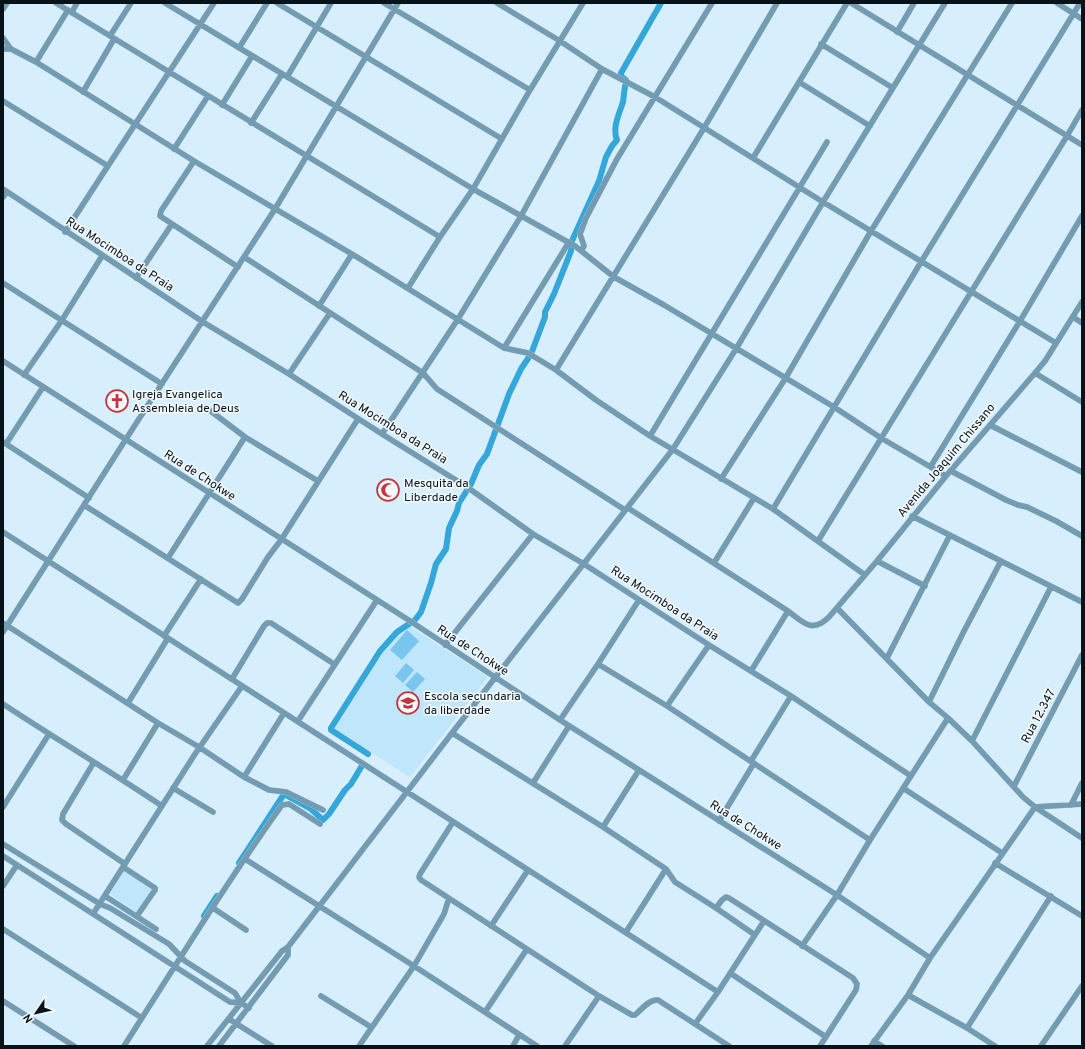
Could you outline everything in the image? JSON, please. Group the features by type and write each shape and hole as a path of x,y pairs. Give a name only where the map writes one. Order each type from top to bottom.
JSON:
{"street":[{"path":"3,9 7,3"},
{"path":"56,3 440,237"},
{"path":"36,62 77,3"},
{"path":"83,92 131,3"},
{"path":"165,3 472,189 569,242 614,277 664,305 785,379 834,407 881,438 946,476"},
{"path":"65,232 214,3"},
{"path":"239,48 267,3"},
{"path":"277,3 316,28 502,139"},
{"path":"251,123 285,76 331,3"},
{"path":"384,3 530,90"},
{"path":"3,632 5,624 48,561 238,267 337,107 398,3"},
{"path":"497,3 560,41 602,69 655,97 823,202 1056,343"},
{"path":"408,288 472,189 583,3"},
{"path":"581,251 584,246 580,234 586,218 617,159 712,3"},
{"path":"556,370 704,128 777,3"},
{"path":"753,158 847,3"},
{"path":"851,3 1082,145"},
{"path":"897,32 914,3"},
{"path":"207,1046 282,951 288,947 320,907 452,733 673,450 736,349 823,202 945,3"},
{"path":"721,479 785,379 871,231 1012,3"},
{"path":"1057,3 1082,19"},
{"path":"773,509 921,262 1080,3"},
{"path":"3,38 11,49 36,62 194,161 352,254 504,348 528,353 556,370 596,400 650,436 773,509 865,575"},
{"path":"821,44 893,88"},
{"path":"3,49 11,49"},
{"path":"222,105 252,56"},
{"path":"382,434 458,319 520,216 602,69"},
{"path":"799,82 870,126"},
{"path":"174,148 208,96"},
{"path":"3,101 108,166"},
{"path":"818,541 1082,110"},
{"path":"650,436 827,142"},
{"path":"194,161 160,214 162,218 238,267"},
{"path":"3,197 5,190"},
{"name":"Rua Mocimboa da Praia","path":"5,190 65,232 203,322 289,374 468,488 533,534 584,564 791,696 911,776"},
{"path":"931,466 1020,321 1082,216"},
{"path":"136,278 172,224"},
{"path":"504,348 569,242"},
{"path":"319,306 352,254"},
{"path":"24,375 62,320 102,256"},
{"path":"244,257 423,373 437,389 498,427 514,440 788,610 751,671"},
{"path":"3,283 162,384"},
{"name":"Avenida Joaquim Chissano","path":"788,610 810,626 822,623 837,608 877,561 912,516 1045,361 1082,302"},
{"path":"289,374 330,313"},
{"path":"1073,317 1082,323"},
{"name":"Rua de Chokwe","path":"3,362 407,619 569,726 837,895 930,958"},
{"path":"1035,373 1082,402"},
{"path":"42,387 4,443 89,498"},
{"path":"208,409 245,437 318,482"},
{"path":"84,505 238,603 242,600 268,557 281,540 358,419"},
{"path":"990,425 1082,472"},
{"path":"168,558 245,437"},
{"path":"951,471 1006,500 1018,505 1027,506 1082,536"},
{"path":"714,563 754,498"},
{"path":"912,516 1082,602"},
{"path":"3,532 718,992"},
{"path":"445,645 533,534"},
{"path":"886,658 950,536"},
{"path":"877,561 925,586"},
{"path":"929,702 1001,561"},
{"path":"128,703 201,579"},
{"path":"972,741 1051,587"},
{"path":"298,722 334,664 377,600"},
{"path":"560,720 639,600"},
{"path":"837,608 929,702 972,741 1023,797 1082,838"},
{"path":"232,679 267,623 272,623 334,664"},
{"path":"5,624 244,777 269,790 286,792 323,810"},
{"path":"667,706 709,645"},
{"name":"Rua 12.347","path":"1014,786 1082,655"},
{"path":"598,664 667,706 870,840"},
{"path":"93,914 199,747 242,686"},
{"path":"719,821 791,696"},
{"path":"3,704 162,806"},
{"path":"244,777 284,713"},
{"path":"802,946 837,895 870,840 948,718"},
{"path":"123,780 158,723"},
{"path":"533,784 569,726"},
{"path":"452,733 603,827 666,869 675,882 755,935"},
{"path":"3,807 49,734"},
{"path":"94,762 63,814 62,820 155,888 137,916"},
{"path":"603,827 639,770"},
{"path":"1071,804 1082,783"},
{"path":"173,788 213,812"},
{"path":"903,788 1002,853"},
{"path":"124,1046 180,956 213,908 256,840 282,805 289,804 320,824"},
{"path":"1035,806 1082,804"},
{"path":"882,1046 872,1044 908,994 930,958 1035,806"},
{"path":"453,822 419,877 599,996 632,1015 635,1015 654,999 658,1000 729,1046"},
{"path":"3,844 100,904 110,908 169,944 175,948 180,956 186,961 235,993 241,1002 249,1008"},
{"path":"3,856 230,1002 241,1002"},
{"path":"245,859 537,1046"},
{"path":"995,863 1082,916"},
{"path":"3,886 17,865"},
{"path":"626,932 666,869"},
{"path":"491,926 528,870"},
{"path":"105,896 156,929"},
{"path":"967,1028 1051,896"},
{"path":"716,908 722,900 726,897 729,898 853,978 857,984 856,990 820,1046"},
{"path":"359,1046 414,966 444,914 449,898"},
{"path":"213,908 246,930"},
{"path":"696,1024 764,921"},
{"path":"3,929 142,1018"},
{"path":"219,1046 288,955 288,947"},
{"path":"485,1012 527,949"},
{"path":"730,973 826,1037"},
{"path":"260,979 266,984"},
{"path":"1041,1046 1082,986"},
{"path":"908,994 995,1046"},
{"path":"321,996 371,1028"},
{"path":"565,1046 599,996"},
{"path":"3,1001 74,1046"},
{"path":"229,1019 272,1046"},
{"path":"216,1034 223,1040"},
{"path":"513,1046 519,1035"}],"shaded area":[{"name":"Escola secundaria da liberdade","path":"409,626 488,677 410,777 332,728 375,660 396,635"},
{"path":"407,630 419,641 402,660 390,650"},
{"path":"406,663 414,670 403,683 395,676"},
{"path":"417,672 425,679 413,692 405,685"},
{"path":"125,870 153,889 137,913 110,894"}],"waterway":[{"path":"626,80 621,76 621,73 661,3"},
{"path":"368,754 331,730 331,728 380,651 397,632 415,620 421,612 436,564 446,549 449,528 459,503 471,484 479,465 487,454 509,394 521,369 531,354 545,317 545,312 554,294 571,251 571,243 599,181 606,157 617,140 615,131 623,102 626,83"},
{"path":"239,863 284,794 311,809 323,820 351,784 363,764"},
{"path":"204,916 217,896"}],"place":[{"name":"Igreja Evangelica Assembleia de Deus","path":"117,401"},
{"name":"Mesquita da Liberdade","path":"388,490"},
{"name":"Escola secundaria da liberdade","path":"408,703"}]}
